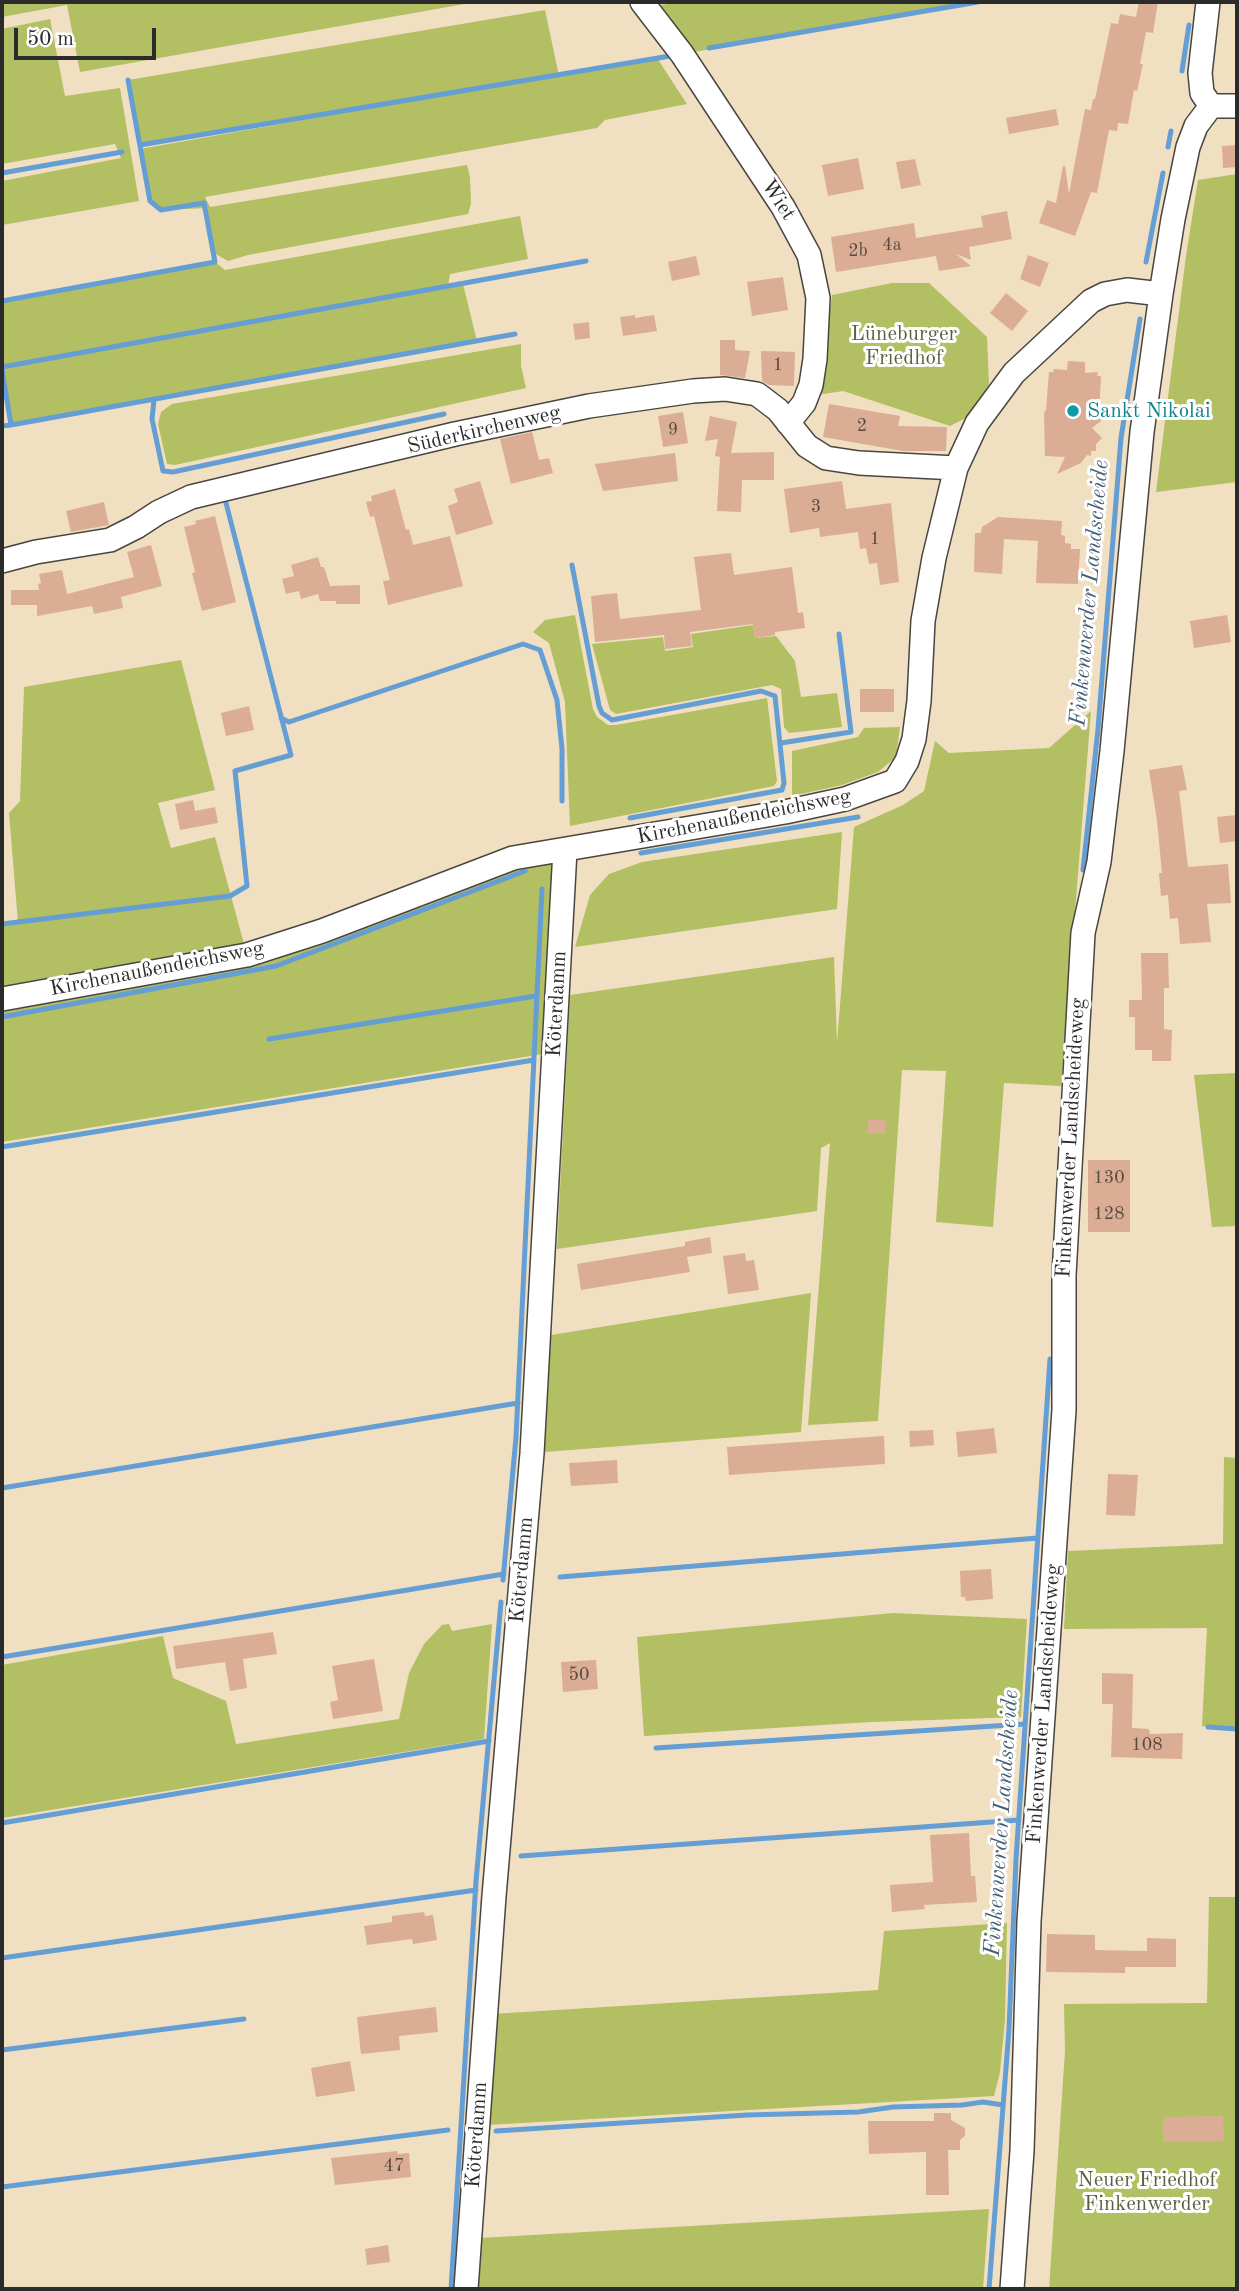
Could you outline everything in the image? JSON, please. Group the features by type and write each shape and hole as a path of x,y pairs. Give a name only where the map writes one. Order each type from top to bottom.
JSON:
{"street":[{"name":"Wiet","path":"642,2 682,54 800,234 809,255 818,298 815,359 811,385 804,403 788,423"},
{"path":"1208,2 1200,73 1202,93 1211,106 1237,106"},
{"name":"Finkenwerder Landscheideweg","path":"1012,2289 1021,2151 1030,1922 1064,1410 1064,1275 1083,933 1099,862 1142,432 1161,294 1188,147 1200,120 1211,106"},
{"name":"Kirchenaußendeichsweg","path":"2,999 247,955 322,931 513,858 785,812 845,799 895,781 914,739 926,594 956,468 977,423 1014,373 1091,301 1105,294 1127,290 1161,294"},
{"name":"Süderkirchenweg","path":"2,561 36,552 110,540 191,497 455,434 589,406 693,391 737,390 757,394 766,399 807,446 827,458 859,463 956,468"},
{"name":"Köterdamm","path":"466,2289 494,1896 532,1453 565,850"}],"green space":[{"path":"2,2 476,2 80,72 67,5 2,17"},
{"path":"677,2 984,2 682,54 647,8"},
{"path":"545,10 559,76 657,58 687,104 605,120 597,128 205,197 210,207 467,165 471,204 468,214 228,261 214,253 206,211 208,208 161,210 150,201 140,149 512,83 140,145 128,80"},
{"path":"50,19 65,96 120,88 139,201 2,225 2,181 121,158 115,144 2,164 2,29"},
{"path":"1237,174 1237,482 1156,492 1198,180"},
{"path":"520,216 528,259 450,274 448,286 463,284 477,341 11,425 2,370 2,301 215,262 225,270"},
{"name":"Lüneburger Friedhof","path":"892,283 929,283 987,337 989,384 972,415 950,426 843,391 817,395 823,370 832,295"},
{"path":"521,344 521,366 526,388 175,465 167,464 158,424 161,412 172,404"},
{"path":"575,615 593,709 597,717 608,725 616,725 767,698 777,781 774,786 570,826 565,702 549,643 533,632 545,620"},
{"path":"753,625 755,638 776,636 795,661 801,697 837,693 842,727 789,733 784,727 781,689 772,685 616,714 610,710 592,644 663,637 665,651 693,647 691,634"},
{"path":"181,660 215,790 158,803 171,848 215,837 247,955 565,850 555,1052 2,1142 2,925 18,923 9,813 20,801 24,687"},
{"path":"1091,711 1061,1086 1004,1083 993,1227 936,1222 946,1071 902,1070 878,1421 808,1425 830,1143 821,1148 817,1211 557,1249 570,995 834,957 837,1043 854,827 903,805 924,791 935,741 949,753 1049,748"},
{"path":"900,727 896,757 878,772 842,785 792,796 792,751 858,737 864,728"},
{"path":"842,832 837,909 575,947 590,895 609,874 642,862"},
{"path":"1237,1073 1237,1226 1212,1227 1194,1075"},
{"path":"811,1293 801,1432 532,1453 539,1337"},
{"path":"1224,1457 1237,1458 1237,1728 1202,1726 1207,1628 1064,1629 1068,1551 1223,1544"},
{"path":"893,1613 1027,1619 1021,1717 871,1722 644,1736 637,1637"},
{"path":"449,1624 452,1631 492,1624 484,1739 2,1818 2,1665 163,1636 173,1678 226,1701 236,1744 399,1719 409,1673 424,1644 442,1625"},
{"name":"Neuer Friedhof Finkenwerder","path":"1209,1897 1237,1897 1237,2289 1049,2289 1065,2051 1064,2004 1207,2003"},
{"path":"1007,1923 1005,2020 1000,2072 994,2096 487,2125 492,2014 878,1990 884,1931"},
{"path":"989,2209 983,2289 478,2289 480,2238"}],"building":[{"path":"1139,2 1158,2 1153,33 1146,32 1140,64 1143,64 1137,91 1134,90 1128,124 1118,123 1117,131 1109,130 1097,193 1091,192 1075,236 1039,223 1047,200 1056,203 1063,166 1069,194 1085,109 1091,110 1095,99 1111,23 1118,24 1120,14 1136,17"},
{"path":"1056,109 1059,125 1009,134 1006,118"},
{"path":"1237,145 1237,167 1223,168 1222,146"},
{"path":"858,158 864,189 828,196 822,165"},
{"path":"915,159 921,185 901,189 896,162"},
{"path":"1007,211 1012,239 969,247 971,260 956,254 971,266 939,271 936,256 836,272 831,237 914,223 916,238 983,227 981,216"},
{"path":"1028,255 1049,263 1040,287 1020,279"},
{"path":"696,256 700,275 672,281 668,262"},
{"path":"783,277 788,310 752,316 747,282"},
{"path":"1006,293 1028,311 1012,331 990,313"},
{"path":"635,315 635,318 654,315 657,331 623,336 620,317"},
{"path":"589,322 590,338 575,340 573,324"},
{"path":"720,340 735,340 735,350 750,351 745,378 720,375"},
{"path":"761,351 795,352 794,386 769,385 762,381"},
{"name":"Sankt Nikolai","path":"1068,361 1085,362 1085,373 1098,372 1097,376 1101,376 1099,414 1102,420 1092,428 1102,438 1096,444 1096,451 1091,451 1091,456 1087,455 1081,463 1057,474 1065,457 1045,456 1044,413 1049,372 1054,369 1067,370"},
{"path":"829,404 900,416 898,426 947,427 946,451 903,451 823,437"},
{"path":"683,412 688,443 663,447 658,416"},
{"path":"710,416 737,422 731,453 774,452 774,480 742,480 741,512 717,511 720,457 715,456 718,439 705,441"},
{"path":"532,432 539,460 549,458 553,473 511,484 500,439"},
{"path":"675,453 678,481 603,491 595,464"},
{"path":"480,481 493,524 456,535 448,506 458,502 454,489"},
{"path":"842,481 846,509 891,503 899,582 880,585 877,563 869,564 866,548 860,549 858,532 820,537 819,528 790,533 784,489"},
{"path":"395,489 413,545 450,536 463,586 388,605 383,581 390,580 374,516 370,517 366,502 372,501 371,496"},
{"path":"104,502 109,525 71,532 66,511"},
{"path":"215,516 236,602 202,611 184,527"},
{"path":"998,517 1062,521 1061,535 1065,536 1065,543 1071,544 1071,549 1080,549 1078,584 1036,583 1038,541 1004,539 1002,574 974,572 975,533 981,533 982,527"},
{"path":"151,545 162,586 121,597 123,608 94,614 92,606 37,616 37,605 11,605 11,590 39,590 39,574 62,570 67,594 134,577 127,552"},
{"path":"731,553 734,575 792,567 798,613 803,612 805,628 755,638 753,624 690,632 692,646 665,649 664,635 595,642 591,596 617,593 620,619 701,610 694,557"},
{"path":"318,557 330,586 360,585 360,604 320,601 318,594 301,599 299,591 286,594 282,579 294,576 291,565"},
{"path":"1227,615 1231,642 1194,648 1190,621"},
{"path":"860,689 894,689 894,712 860,712"},
{"path":"249,706 254,730 226,736 221,713"},
{"path":"1182,765 1187,790 1179,791 1188,867 1228,864 1231,903 1207,904 1211,942 1180,944 1178,918 1170,919 1168,895 1161,896 1159,873 1162,873 1149,770"},
{"path":"193,800 195,811 215,807 218,823 180,830 175,804"},
{"path":"1237,815 1237,841 1220,843 1217,817"},
{"path":"1141,953 1168,953 1169,988 1164,988 1164,1029 1172,1030 1171,1061 1152,1061 1152,1050 1135,1050 1135,1017 1129,1017 1129,1000 1142,1000"},
{"path":"868,1119 886,1120 885,1134 868,1134"},
{"path":"1088,1160 1130,1160 1130,1232 1088,1232"},
{"path":"710,1237 712,1253 687,1257 690,1272 581,1290 577,1264 685,1246 685,1242"},
{"path":"745,1253 746,1261 754,1260 759,1290 728,1294 723,1256"},
{"path":"994,1428 997,1453 958,1457 956,1432"},
{"path":"933,1430 934,1445 910,1447 909,1431"},
{"path":"884,1436 885,1464 729,1475 727,1447"},
{"path":"617,1460 618,1483 571,1486 569,1463"},
{"path":"1108,1474 1138,1475 1135,1516 1106,1515"},
{"path":"991,1569 993,1599 966,1601 965,1597 961,1597 960,1571"},
{"path":"273,1632 277,1654 243,1659 247,1688 230,1691 225,1662 176,1669 173,1646"},
{"path":"374,1659 383,1711 333,1719 330,1702 338,1700 332,1666"},
{"path":"596,1660 598,1689 563,1692 561,1662"},
{"path":"1102,1673 1133,1674 1132,1728 1149,1729 1150,1734 1183,1733 1182,1759 1111,1757 1113,1704 1102,1704"},
{"path":"969,1833 971,1876 975,1876 977,1902 924,1905 925,1909 892,1912 890,1885 933,1882 930,1835"},
{"path":"424,1912 425,1916 433,1915 437,1940 413,1944 412,1939 367,1945 364,1926 392,1922 392,1916"},
{"path":"1047,1934 1095,1935 1095,1950 1147,1951 1147,1938 1176,1939 1176,1967 1125,1967 1125,1973 1046,1972"},
{"path":"436,2007 438,2032 399,2036 400,2050 361,2054 357,2017"},
{"path":"350,2061 355,2091 316,2097 311,2068"},
{"path":"934,2113 951,2113 951,2120 965,2128 965,2136 960,2140 960,2150 948,2150 949,2195 926,2195 926,2152 869,2154 868,2121 934,2121"},
{"path":"1223,2116 1224,2141 1163,2142 1163,2117"},
{"path":"397,2151 398,2154 409,2153 411,2177 335,2185 331,2158"},
{"path":"388,2245 390,2262 367,2265 365,2249"}],"waterway":[{"path":"709,48 978,2"},
{"name":"Finkenwerder Landscheide","path":"1182,71 1189,25"},
{"path":"140,145 670,56"},
{"path":"2,301 215,262 204,203 161,210 150,201 128,80"},
{"name":"Finkenwerder Landscheide","path":"1168,147 1171,131"},
{"path":"2,173 122,152"},
{"name":"Finkenwerder Landscheide","path":"1146,262 1163,173"},
{"path":"2,367 586,261"},
{"name":"Finkenwerder Landscheide","path":"1083,870 1098,729 1121,438 1140,319"},
{"path":"11,425 515,334"},
{"path":"2,370 11,425 2,426"},
{"path":"154,400 152,419 163,471 173,472 444,414"},
{"path":"2,924 230,896 247,886 235,771 291,755 226,503"},
{"path":"572,565 599,706 602,713 612,720 761,691 775,696 784,783 782,790 630,818"},
{"path":"781,743 851,732 839,634"},
{"path":"281,718 289,722 523,644 540,650 557,700 562,749 562,801"},
{"path":"641,853 858,817"},
{"path":"2,1017 276,966 525,871"},
{"path":"503,1580 516,1437 542,889"},
{"path":"269,1039 536,996"},
{"path":"2,1147 534,1060"},
{"name":"Finkenwerder Landscheide","path":"989,2289 1009,2029 1016,1859 1050,1359"},
{"path":"2,1488 518,1403"},
{"path":"560,1577 1038,1538"},
{"path":"2,1657 504,1574"},
{"path":"451,2289 476,1881 501,1602"},
{"path":"656,1748 1025,1724"},
{"path":"1208,1727 1237,1729"},
{"path":"2,1823 489,1741"},
{"path":"521,1856 1019,1820"},
{"path":"2,1958 476,1890"},
{"path":"2,2050 244,2019"},
{"path":"496,2131 747,2115 858,2112 893,2107 983,2102 1003,2105"},
{"path":"2,2187 448,2130"}],"place":[{"name":"Sankt Nikolai","path":"1073,411"}]}
